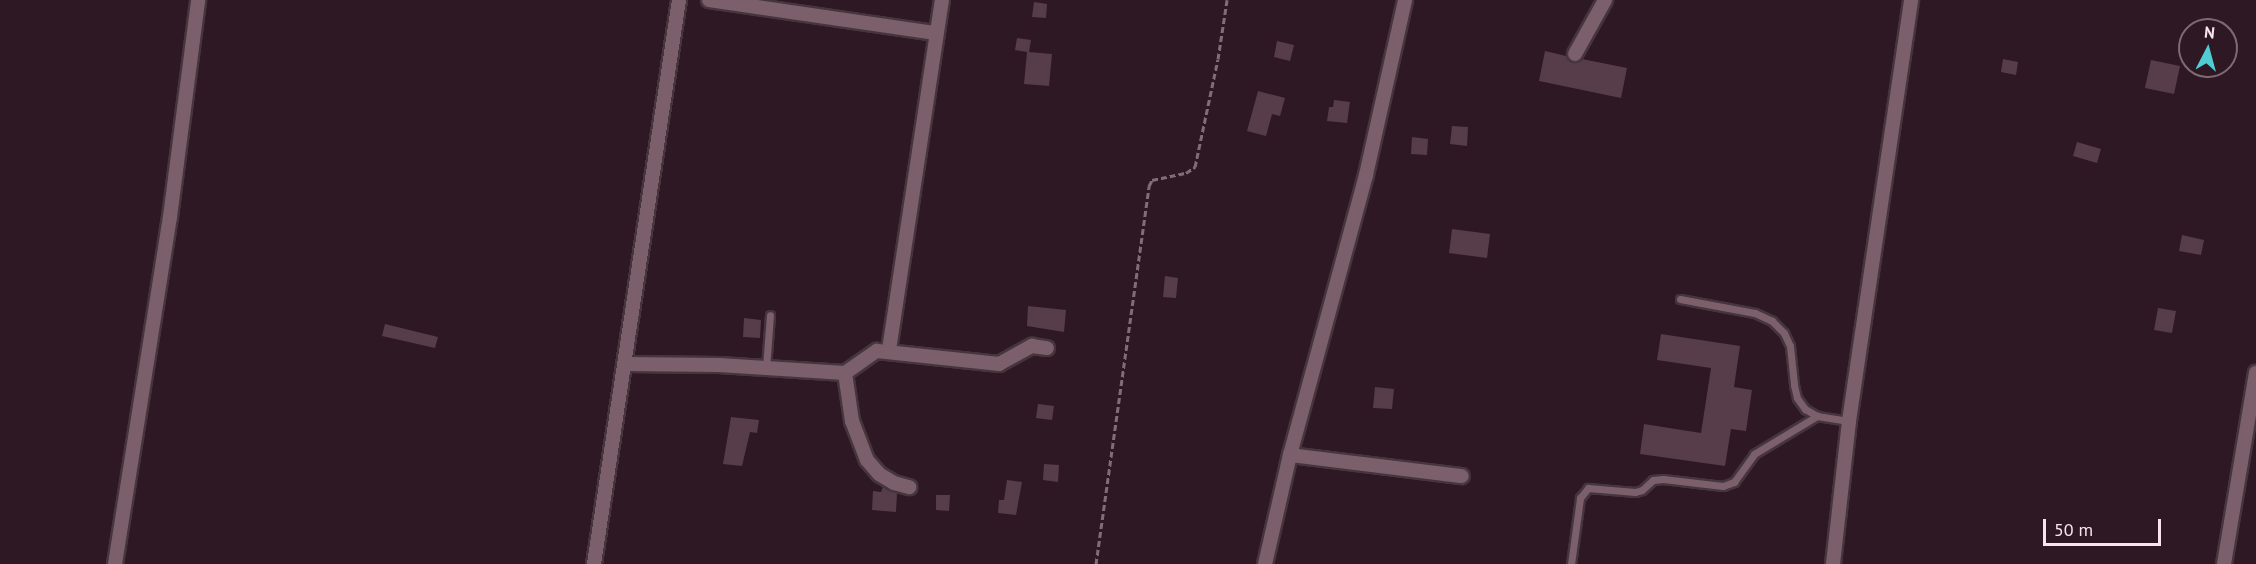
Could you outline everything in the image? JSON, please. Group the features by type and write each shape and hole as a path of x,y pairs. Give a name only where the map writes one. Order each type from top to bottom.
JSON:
{"street":[{"path":"115,564 170,217 198,0"},
{"path":"594,564 679,0"},
{"path":"709,0 936,33"},
{"path":"889,350 942,0"},
{"path":"1265,564 1290,455 1366,175 1406,0"},
{"path":"1575,54 1605,0"},
{"path":"1833,564 1849,422 1911,0"},
{"path":"625,364 719,365 845,373 869,355 889,350 999,364 1032,346 1047,348"},
{"path":"845,373 852,421 867,460 879,474 894,483 909,487"},
{"path":"2224,564 2256,374"},
{"path":"1290,455 1462,476"}],"lane":[{"path":"1680,299 1755,313 1772,321 1784,333 1790,346 1797,398 1805,409 1817,416 1849,422"},
{"path":"766,368 770,315"},
{"path":"1571,564 1580,498 1588,488 1635,492 1642,490 1653,480 1663,479 1724,486 1734,482 1754,454 1817,416"}],"path":[{"path":"1096,564 1149,186 1152,180 1186,172 1195,167 1227,0"}],"building":[{"path":"1034,2 1047,4 1046,18 1032,17"},
{"path":"1017,38 1031,40 1029,52 1052,54 1049,86 1024,84 1027,52 1015,50"},
{"path":"1277,41 1294,45 1290,61 1274,57"},
{"path":"1545,51 1566,56 1575,63 1582,59 1627,68 1621,98 1539,81"},
{"path":"2003,59 2018,62 2016,75 2001,72"},
{"path":"2151,60 2178,66 2174,94 2145,88"},
{"path":"1258,91 1285,98 1280,116 1272,114 1266,136 1247,131"},
{"path":"1334,100 1350,102 1347,123 1327,121 1329,107 1333,107"},
{"path":"1452,126 1468,127 1467,146 1450,144"},
{"path":"1412,137 1428,139 1427,155 1411,154"},
{"path":"2077,142 2101,149 2097,163 2073,156"},
{"path":"1452,229 1490,234 1487,258 1449,253"},
{"path":"2182,235 2204,240 2201,255 2179,251"},
{"path":"1165,276 1178,278 1176,298 1163,297"},
{"path":"1028,306 1066,310 1064,332 1027,326"},
{"path":"2158,308 2176,311 2172,333 2154,330"},
{"path":"744,318 761,320 760,338 743,337"},
{"path":"385,324 438,337 435,348 382,336"},
{"path":"1661,334 1740,346 1734,387 1752,390 1746,431 1731,429 1725,466 1640,454 1644,424 1701,433 1711,368 1657,360"},
{"path":"1375,387 1394,389 1392,409 1373,408"},
{"path":"1038,404 1054,406 1052,420 1036,418"},
{"path":"731,417 759,420 757,433 750,432 742,466 723,464"},
{"path":"1044,464 1059,465 1058,482 1043,480"},
{"path":"1007,480 1022,482 1016,515 998,513 999,500 1004,500"},
{"path":"883,487 897,493 896,512 872,510 873,491 881,492"},
{"path":"936,495 950,495 949,511 936,510"}]}
